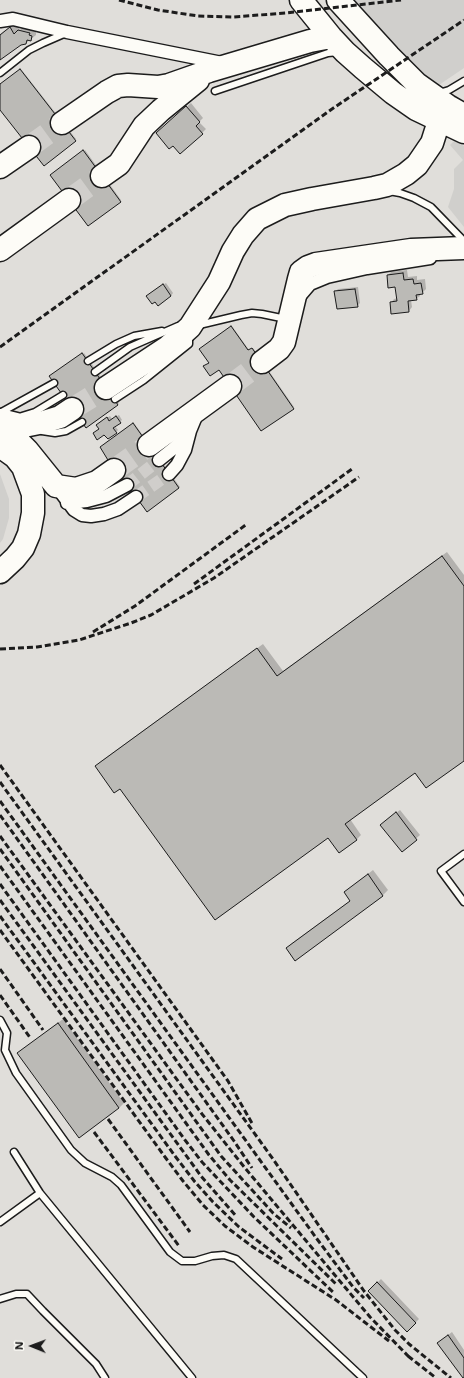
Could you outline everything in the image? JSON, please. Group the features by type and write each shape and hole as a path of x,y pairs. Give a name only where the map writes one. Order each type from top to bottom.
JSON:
{"highway":[{"path":"301,0 338,44 363,68 393,93 416,109 464,132"},
{"path":"338,0 405,73 432,96 464,114"},
{"path":"102,176 119,164 144,126 161,110 212,81 231,65 310,41 338,44"},
{"path":"62,123 118,86 128,85 158,87 212,81"},
{"path":"105,386 168,347 180,329 202,309 219,282 243,234 257,219 285,205 387,185 406,174 417,165 432,143 439,121"},
{"path":"0,168 29,147"},
{"path":"0,250 69,200"},
{"path":"262,362 279,349 284,342 299,278 301,272 308,267 336,261 411,250 462,245"},
{"path":"154,453 199,408 230,386"},
{"path":"0,420 24,426 44,422 60,416 72,409"},
{"path":"0,427 27,450 62,495 97,482 121,477"},
{"path":"0,446 15,457 23,467 33,494 29,534 23,548 0,572"},
{"path":"0,459 8,469 15,483 18,499 18,514 15,532 0,557"}],"street":[{"path":"0,20 13,20 231,65"},
{"path":"169,474 177,465 185,450 190,430 199,408"},
{"path":"154,453 174,448 190,430"},
{"path":"62,495 74,510 82,515 91,516 104,514 118,509 136,497"}],"lane":[{"path":"0,73 30,50 67,32"},
{"path":"212,81 328,53 338,44"},
{"path":"432,96 449,90 464,81"},
{"path":"374,188 400,193 414,198 431,207 462,245"},
{"path":"88,361 116,344 134,336 180,329 241,314 292,312"},
{"path":"0,413 54,383"},
{"path":"0,420 35,412 72,409"},
{"path":"464,854 441,871 464,902"},
{"path":"0,1020 7,1033 6,1050 16,1073 71,1150 84,1163 112,1177 121,1185 170,1252 182,1261 195,1262 212,1256 224,1255 236,1259 362,1378"},
{"path":"14,1152 40,1193 192,1378"},
{"path":"0,1222 40,1193"},
{"path":"0,1299 16,1294 27,1294 43,1312 96,1364 105,1378"}],"shaded area":[{"path":"0,0 464,0 464,1378 0,1378"},
{"path":"355,0 464,0 464,68 433,89 362,11"},
{"path":"454,141 464,146 464,227 448,207 454,189 454,169 463,160 450,145"},
{"path":"0,474 9,499 9,518 3,539 0,543"}],"building":[{"path":"10,27 14,34 18,30 30,33 29,35 32,36 31,41 27,40 26,44 21,45 0,60 0,35"},
{"path":"20,69 76,141 44,166 0,110 0,84"},
{"path":"186,106 200,122 196,126 203,134 180,154 173,146 169,149 156,133"},
{"path":"83,150 121,202 88,226 50,175"},
{"path":"403,273 404,280 413,279 414,284 421,283 423,294 416,295 417,300 408,301 409,312 391,314 390,302 397,301 395,287 388,288 387,275"},
{"path":"163,284 171,296 158,306 155,302 152,304 146,296"},
{"path":"355,289 358,307 337,309 334,291"},
{"path":"231,326 248,350 252,348 294,409 261,431 219,370 210,376 203,366 209,363 199,349"},
{"path":"82,353 118,405 86,428 49,376"},
{"path":"116,416 121,423 113,428 117,433 108,439 104,435 97,440 93,433 99,429 96,425 107,417 109,421"},
{"path":"133,423 179,488 147,512 118,472 114,470 100,447"},
{"path":"442,556 464,586 464,761 426,788 415,773 345,824 357,840 339,853 328,838 215,920 120,789 114,793 95,766 257,648 277,676"},
{"path":"396,812 417,840 402,852 380,825"},
{"path":"368,874 383,896 295,961 286,948 350,901 344,892"},
{"path":"58,1023 119,1108 79,1138 17,1053"},
{"path":"377,1282 416,1323 407,1332 368,1291"},
{"path":"448,1335 464,1358 464,1378 437,1343"}],"tunnel":[{"path":"29,147 62,123"},
{"path":"69,200 102,176"},
{"path":"230,386 262,362"},
{"path":"72,409 106,388"},
{"path":"114,470 149,445"},
{"path":"127,485 159,460"},
{"path":"136,497 169,474"}],"railway":[{"path":"119,0 158,10 198,16 233,17 286,13 401,0"},
{"path":"0,347 332,109 464,20"},
{"path":"194,584 352,469"},
{"path":"0,649 37,647 79,640 151,615 214,578 359,477"},
{"path":"93,632 135,606 247,524"},
{"path":"0,765 228,1081 253,1125"},
{"path":"0,782 273,1159 364,1291 395,1330 409,1344 451,1378"},
{"path":"0,801 317,1239 353,1287 364,1298"},
{"path":"0,815 252,1168"},
{"path":"0,836 202,1114 245,1168 370,1317 411,1359"},
{"path":"0,849 221,1156 273,1213 291,1228"},
{"path":"0,866 209,1155 230,1180 337,1285"},
{"path":"0,884 202,1162 254,1217 334,1293"},
{"path":"0,900 201,1176 236,1216"},
{"path":"0,916 195,1182 239,1227 282,1259"},
{"path":"0,930 165,1157 203,1205 225,1226 253,1247 336,1300 389,1341"},
{"path":"0,969 43,1030"},
{"path":"0,995 31,1039"},
{"path":"108,1119 190,1232"},
{"path":"94,1132 179,1246"},
{"path":"408,1356 436,1378"}]}
